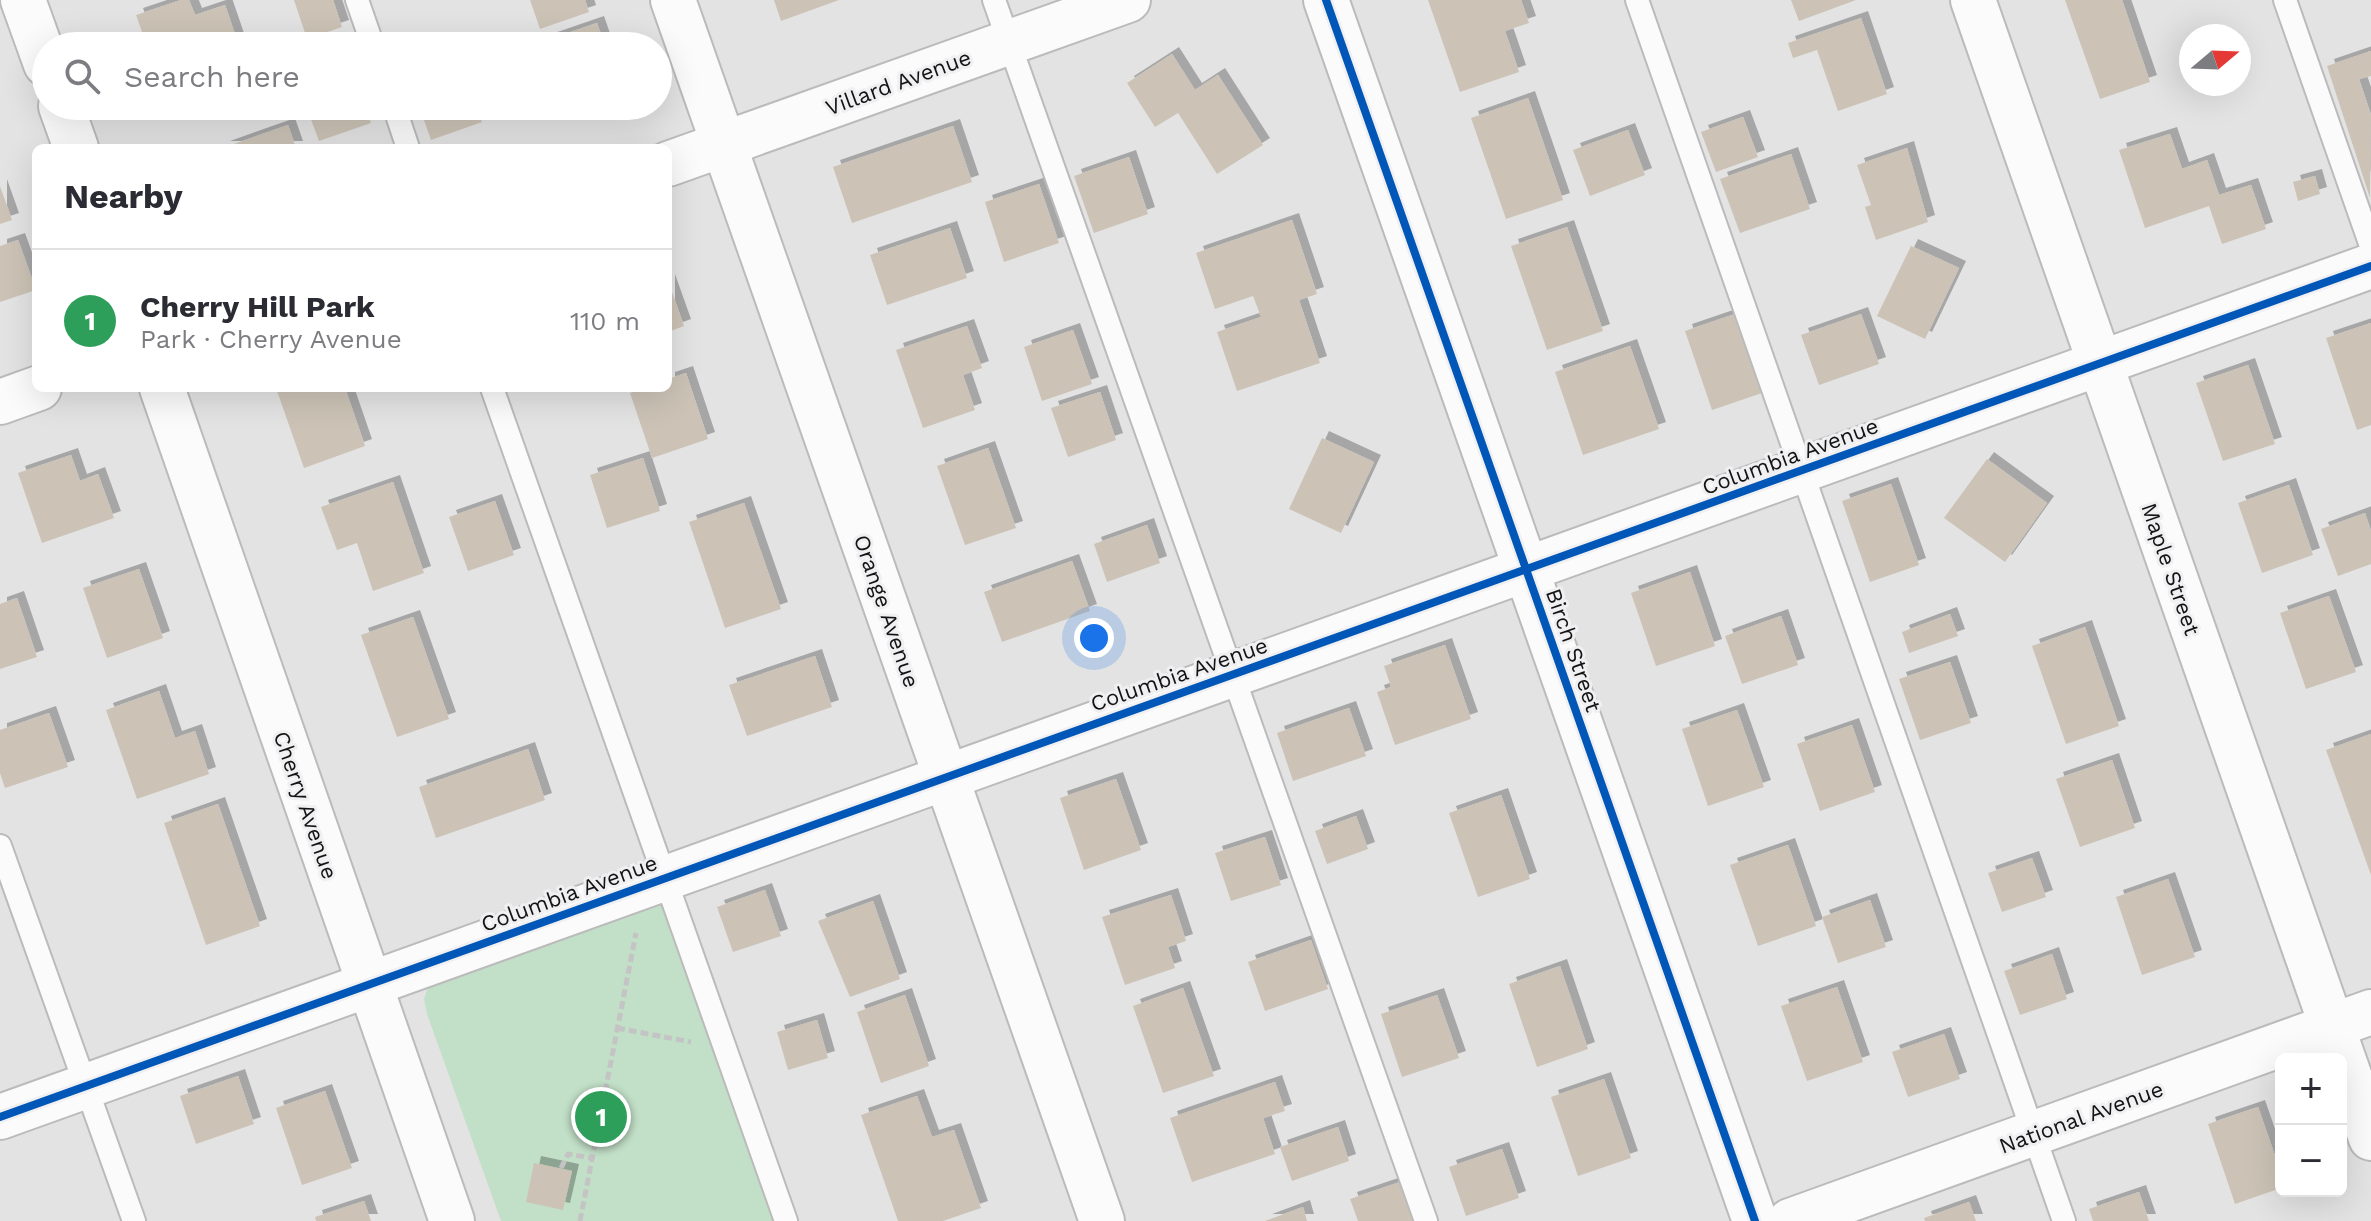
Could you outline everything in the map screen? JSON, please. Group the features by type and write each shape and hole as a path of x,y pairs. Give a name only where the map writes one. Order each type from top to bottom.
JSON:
{"street":[{"path":"23,0 34,32"},
{"name":"Orange Avenue","path":"673,0 1102,1221"},
{"name":"Villard Avenue","path":"672,163 1128,0"},
{"name":"Birch Street","path":"1326,0 1755,1221"},
{"name":"Maple Street","path":"1973,0 2099,364 2352,1020 2371,1138"},
{"path":"66,120 75,144"},
{"name":"Columbia Avenue","path":"0,1117 2371,266"},
{"path":"0,402 32,391"},
{"name":"Cherry Avenue","path":"163,392 452,1221"},
{"name":"National Avenue","path":"1790,1221 2352,1020"}],"lane":[{"path":"357,0 368,32"},
{"path":"994,0 1426,1221"},
{"path":"1637,0 1804,470 2064,1221"},
{"path":"2285,0 2371,246"},
{"path":"399,120 407,144"},
{"path":"493,392 662,878 786,1221"},
{"path":"0,846 134,1221"}],"path":[{"path":"580,1221 637,927"},
{"path":"617,1028 723,1048"},
{"path":"561,1168 568,1154 592,1158"}],"green space":[{"path":"659,898 775,1221 501,1221 427,1014 424,999 429,984"}],"building":[{"path":"181,0 189,0 195,15 225,5 234,32 142,32 136,15"},
{"path":"294,0 333,0 342,27 327,32 305,32"},
{"path":"530,0 585,0 589,12 540,29"},
{"path":"774,0 839,0 781,21"},
{"path":"1428,0 1521,0 1529,23 1505,31 1519,72 1460,92"},
{"path":"1791,0 1856,0 1799,21"},
{"path":"2065,0 2122,0 2150,82 2100,99"},
{"path":"1861,18 1887,94 1838,111 1817,50 1793,58 1788,43"},
{"path":"597,23 600,32 571,32"},
{"path":"2371,51 2371,76 2359,79 2371,115 2370,198 2327,66"},
{"path":"1172,54 1195,90 1218,75 1263,145 1217,174 1178,113 1155,127 1127,83"},
{"path":"1528,98 1563,200 1506,219 1471,118"},
{"path":"1743,117 1758,157 1716,172 1701,132"},
{"path":"311,120 370,120 371,123 319,141"},
{"path":"424,120 481,120 482,122 431,140"},
{"path":"288,125 295,144 234,144"},
{"path":"953,126 972,182 852,223 833,167"},
{"path":"1628,130 1645,175 1590,196 1573,150"},
{"path":"2170,134 2182,169 2207,160 2219,195 2251,185 2266,229 2222,244 2209,206 2145,228 2119,150"},
{"path":"1907,148 1928,222 1876,240 1865,207 1871,205 1857,165"},
{"path":"1791,154 1810,209 1740,233 1720,179"},
{"path":"1129,157 1148,214 1094,233 1074,176"},
{"path":"2315,176 2320,194 2298,201 2293,182"},
{"path":"1039,184 1059,243 1004,262 985,202"},
{"path":"0,186 12,220 0,224"},
{"path":"1292,220 1317,294 1299,300 1320,363 1237,391 1217,332 1261,317 1253,296 1215,309 1196,253"},
{"path":"1567,227 1603,331 1547,350 1511,246"},
{"path":"950,228 967,278 887,305 870,255"},
{"path":"18,240 32,279 32,291 0,302 0,246"},
{"path":"1911,246 1959,268 1925,339 1877,316"},
{"path":"672,292 684,326 672,330"},
{"path":"1735,314 1762,393 1712,410 1685,331"},
{"path":"1861,314 1879,364 1819,385 1801,335"},
{"path":"2371,323 2371,425 2357,430 2326,338"},
{"path":"967,326 982,368 963,375 975,410 923,428 896,350"},
{"path":"1073,330 1092,384 1042,401 1024,347"},
{"path":"1630,346 1659,429 1583,455 1555,372"},
{"path":"2248,365 2275,444 2223,461 2196,383"},
{"path":"686,373 708,439 652,458 630,393 672,392 672,378"},
{"path":"277,392 346,392 365,446 304,468"},
{"path":"1100,392 1116,440 1068,457 1051,408"},
{"path":"1322,438 1374,462 1341,533 1289,509"},
{"path":"988,448 1016,528 965,545 937,466"},
{"path":"71,455 80,481 98,474 114,518 42,543 18,473"},
{"path":"643,458 660,511 607,528 590,475"},
{"path":"1987,459 2047,503 2005,562 1944,518"},
{"path":"393,482 424,573 373,591 357,543 337,550 321,507"},
{"path":"1891,484 1919,565 1870,582 1842,501"},
{"path":"2289,485 2313,555 2262,573 2238,503"},
{"path":"495,501 514,555 468,571 449,517"},
{"path":"744,503 781,609 725,628 689,522"},
{"path":"2365,513 2371,531 2371,564 2338,576 2321,529"},
{"path":"1147,525 1160,563 1107,582 1094,544"},
{"path":"1072,561 1090,611 1002,642 984,592"},
{"path":"139,569 163,638 107,658 83,588"},
{"path":"1690,572 1715,646 1656,666 1631,593"},
{"path":"2329,596 2356,672 2306,689 2280,613"},
{"path":"17,598 37,657 0,669 0,604"},
{"path":"1950,614 1958,636 1909,653 1902,632"},
{"path":"1781,616 1798,665 1742,684 1725,636"},
{"path":"413,617 449,719 397,737 361,635"},
{"path":"2085,627 2119,726 2066,744 2032,646"},
{"path":"1445,645 1471,719 1395,745 1377,692 1391,687 1384,666"},
{"path":"815,656 832,707 747,736 729,685"},
{"path":"1950,662 1971,723 1920,740 1899,679"},
{"path":"159,691 175,738 195,731 209,774 137,799 106,710"},
{"path":"1349,708 1366,756 1293,781 1277,733"},
{"path":"1737,710 1764,787 1708,806 1682,729"},
{"path":"49,713 68,767 5,788 0,773 0,730"},
{"path":"1852,725 1875,792 1820,811 1797,744"},
{"path":"2371,734 2371,875 2326,750"},
{"path":"528,749 545,800 436,838 419,787"},
{"path":"2112,760 2135,828 2080,847 2056,779"},
{"path":"1116,779 1141,850 1084,870 1060,798"},
{"path":"1501,795 1530,879 1478,897 1449,813"},
{"path":"218,804 260,926 206,945 164,823"},
{"path":"1356,816 1368,849 1327,864 1315,831"},
{"path":"1265,837 1281,885 1231,901 1215,853"},
{"path":"1788,845 1816,926 1758,946 1730,865"},
{"path":"2032,858 2046,897 2002,912 1988,873"},
{"path":"2168,879 2195,957 2142,975 2116,897"},
{"path":"765,890 781,936 733,952 717,907"},
{"path":"1171,895 1186,941 1168,947 1175,968 1125,985 1102,917"},
{"path":"1870,900 1886,947 1838,963 1822,917"},
{"path":"873,901 900,979 850,997 818,921"},
{"path":"1311,940 1328,989 1265,1011 1248,962"},
{"path":"2052,954 2067,999 2020,1015 2004,971"},
{"path":"1560,966 1588,1049 1537,1067 1509,984"},
{"path":"1837,987 1863,1062 1807,1081 1781,1006"},
{"path":"1183,988 1214,1076 1163,1093 1133,1006"},
{"path":"905,995 929,1066 881,1083 857,1012"},
{"path":"1437,995 1459,1058 1402,1077 1381,1014"},
{"path":"817,1020 828,1058 788,1070 777,1032"},
{"path":"1944,1034 1960,1079 1908,1097 1892,1052"},
{"path":"238,1076 254,1124 196,1144 180,1096"},
{"path":"1604,1079 1631,1158 1578,1176 1551,1097"},
{"path":"1275,1082 1285,1111 1263,1118 1275,1154 1192,1182 1170,1118"},
{"path":"325,1091 352,1168 302,1185 276,1108"},
{"path":"917,1096 932,1137 954,1130 981,1208 943,1221 898,1221 861,1115"},
{"path":"2258,1107 2275,1156 2275,1190 2235,1204 2208,1124"},
{"path":"1338,1127 1349,1161 1292,1181 1280,1147"},
{"path":"1502,1149 1519,1198 1466,1216 1449,1167"},
{"path":"534,1163 572,1171 563,1210 526,1202"},
{"path":"1400,1182 1414,1221 1358,1221 1350,1199"},
{"path":"2139,1192 2149,1221 2093,1221 2089,1209"},
{"path":"364,1201 371,1221 316,1221 315,1217"},
{"path":"1969,1202 1976,1221 1925,1221 1924,1218"},
{"path":"1303,1207 1307,1221 1265,1221"}],"cycle path":[{"path":"1326,0 1755,1221"},
{"path":"0,1117 2371,266"}],"place":[{"name":"Cherry Hill Park","path":"601,1117"}]}
